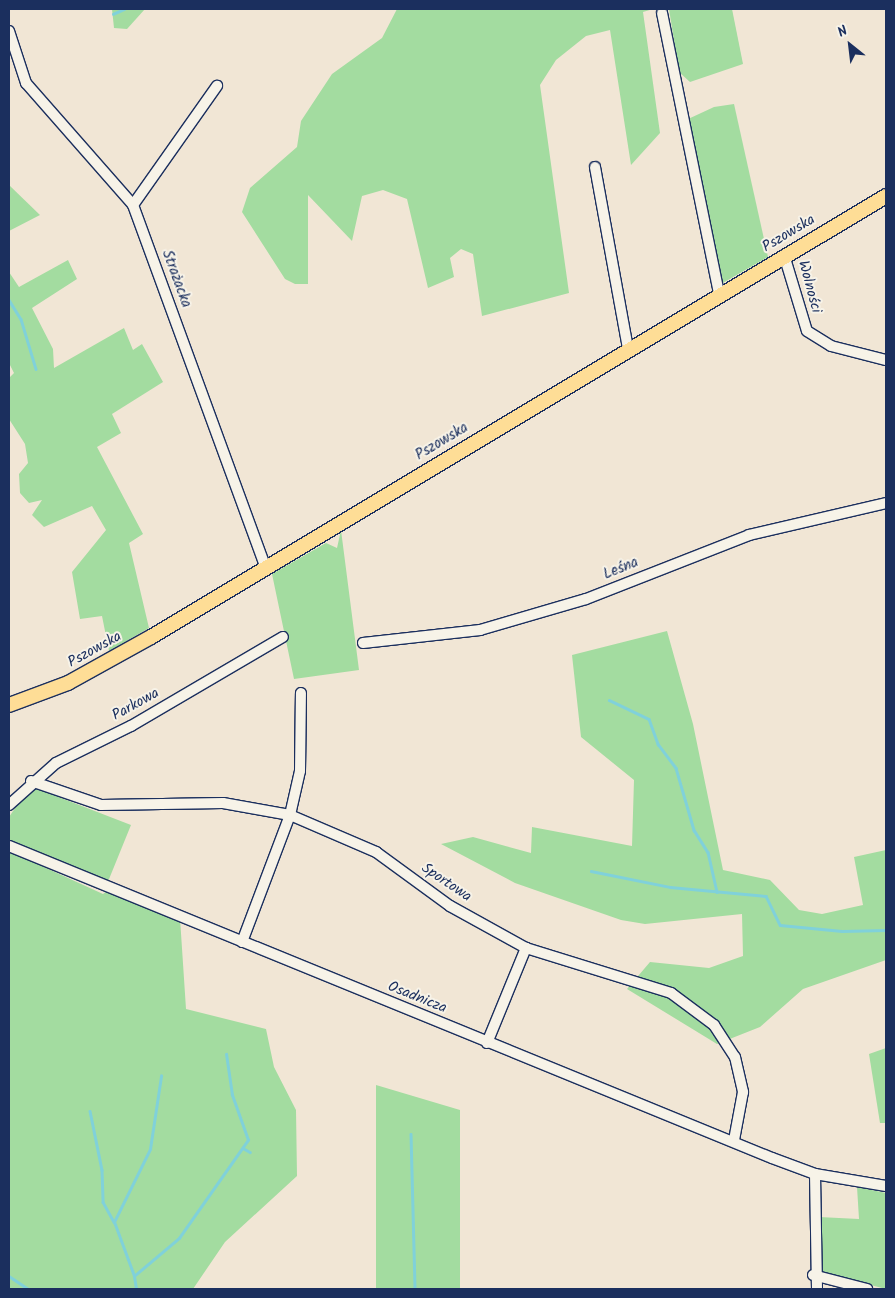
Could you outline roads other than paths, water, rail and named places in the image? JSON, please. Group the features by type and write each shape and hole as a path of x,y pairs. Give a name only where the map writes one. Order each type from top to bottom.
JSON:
{"main road":[{"name":"Pszowska","path":"9,705 68,683 266,568 784,255 886,196"}],"street":[{"path":"662,13 719,294"},
{"name":"Strażacka","path":"9,31 26,83 133,205 266,568"},
{"path":"133,205 217,86"},
{"path":"595,167 628,349"},
{"name":"Wolności","path":"784,255 807,330 831,346 886,360"},
{"name":"Leśna","path":"363,643 480,630 586,599 749,535 886,502"},
{"name":"Parkowa","path":"9,805 31,780 283,637"},
{"path":"242,942 290,815 301,753 301,693"},
{"name":"Sportowa","path":"31,780 101,805 224,803 290,815 376,852 450,906 526,948 671,993 702,1014 726,1040 740,1072 743,1092 734,1140"},
{"name":"Osadnicza","path":"9,846 487,1043 734,1140 815,1174 886,1186"},
{"path":"487,1043 526,948"},
{"path":"815,1174 814,1275 817,1289"},
{"path":"814,1275 867,1289"}],"waterway":[{"path":"113,14 124,9"},
{"path":"9,300 21,319 36,369"},
{"path":"609,700 649,719 658,744 676,768 694,830 708,852 717,892"},
{"path":"591,871 670,887 766,896 780,925 842,931 886,930"},
{"path":"136,1289 134,1276 179,1238 248,1140 232,1095 226,1054"},
{"path":"134,1276 114,1222 150,1149 161,1076"},
{"path":"90,1111 102,1170 103,1202 114,1222"},
{"path":"411,1134 415,1289"},
{"path":"243,1148 250,1152"},
{"path":"9,1276 28,1289"}]}
